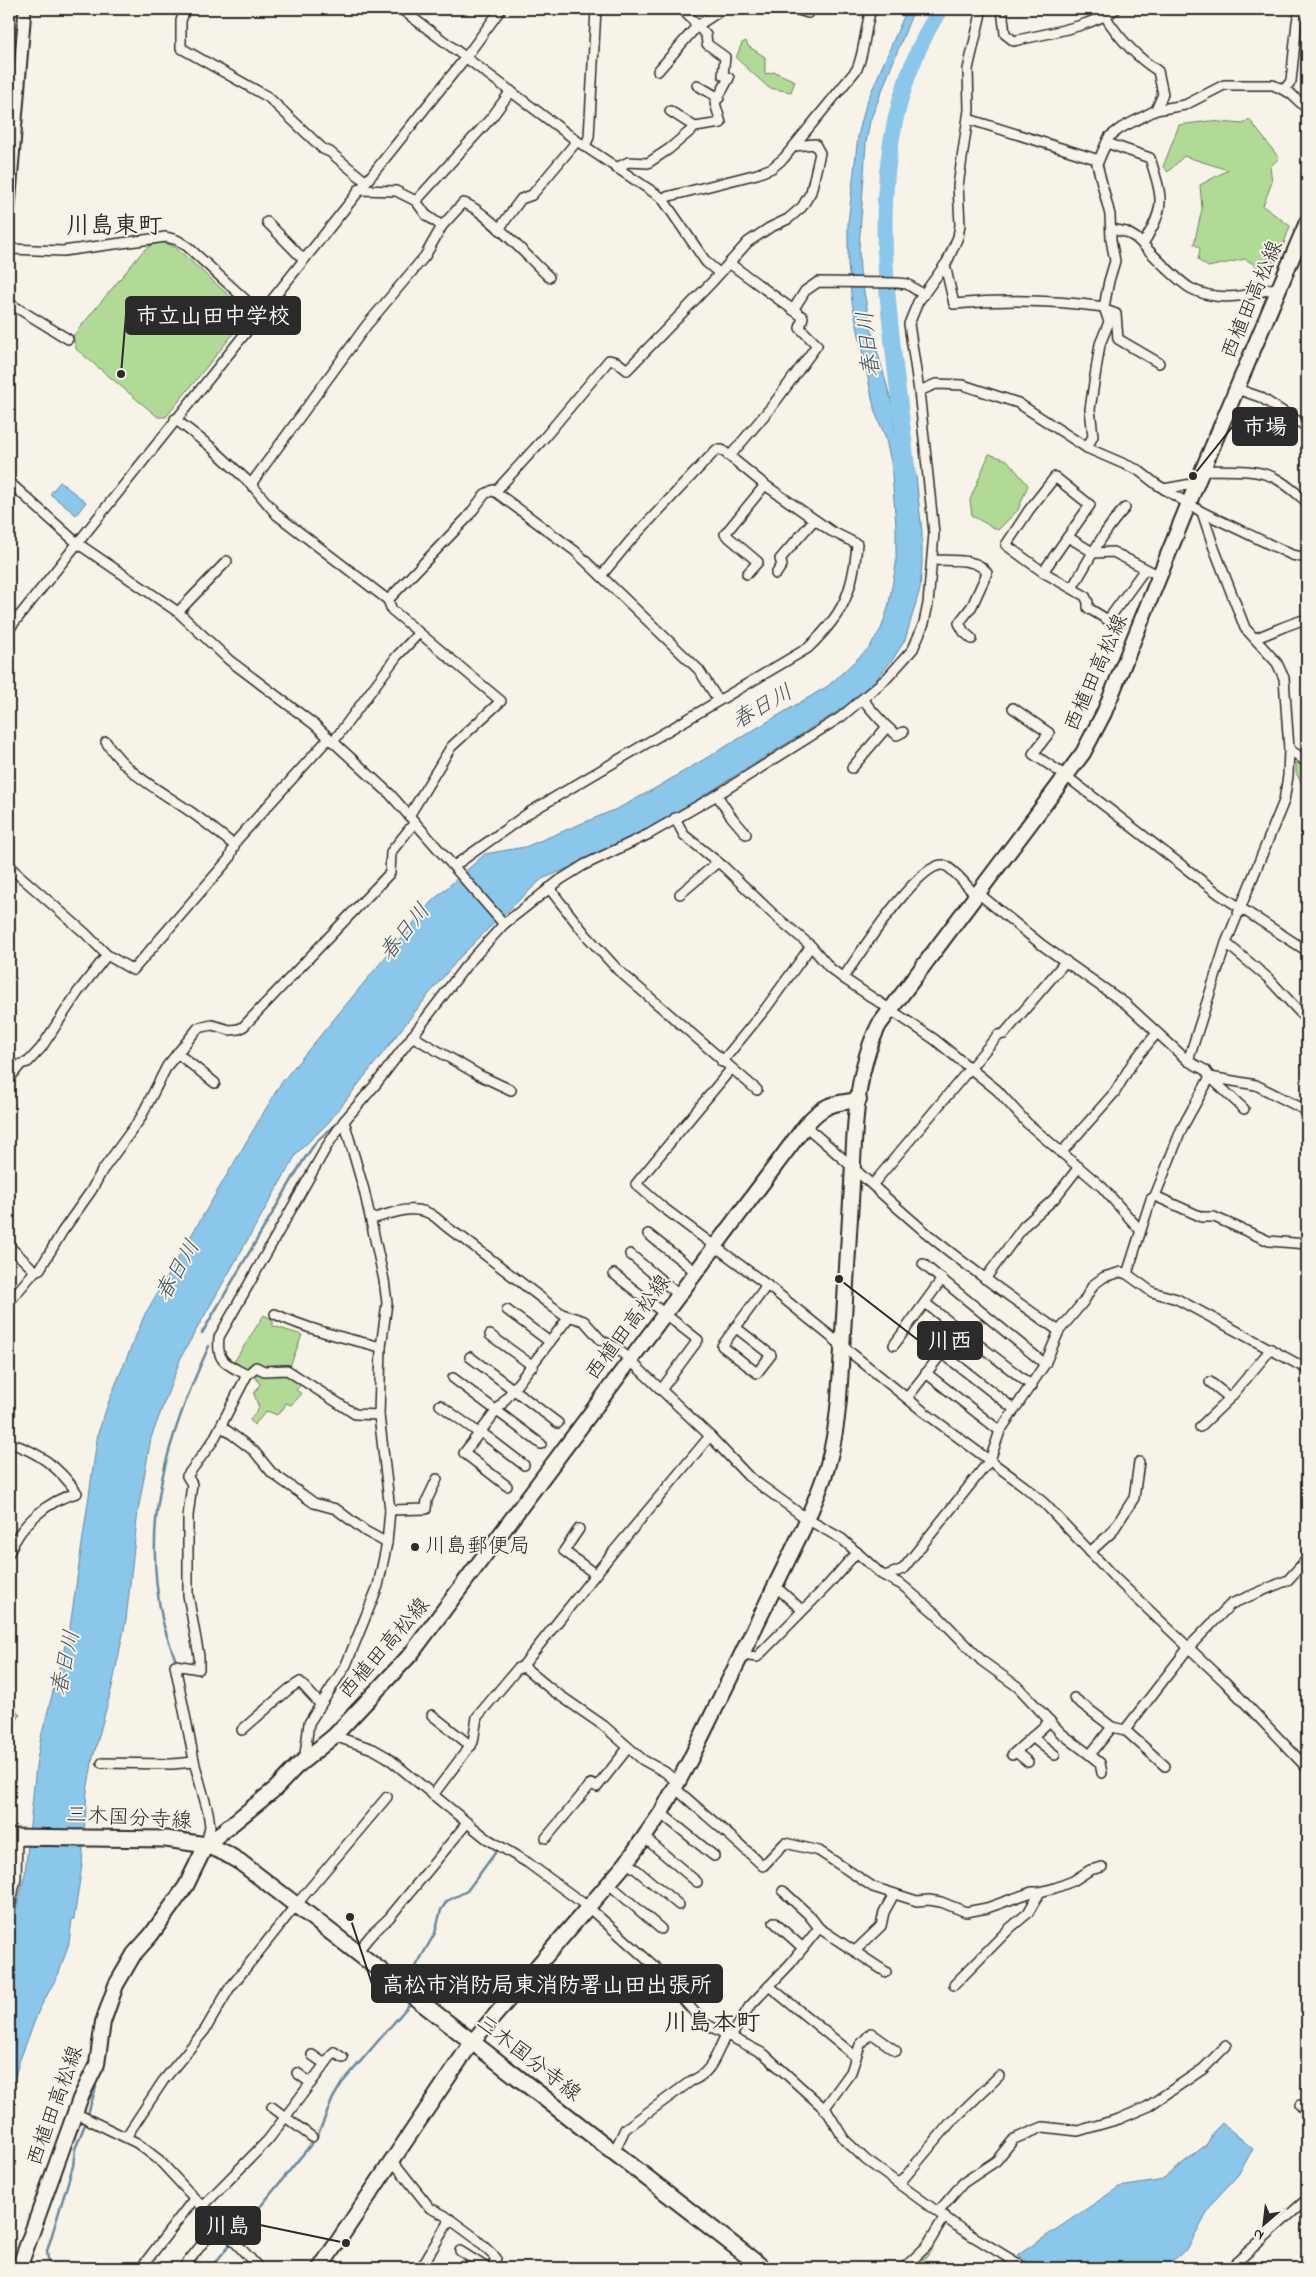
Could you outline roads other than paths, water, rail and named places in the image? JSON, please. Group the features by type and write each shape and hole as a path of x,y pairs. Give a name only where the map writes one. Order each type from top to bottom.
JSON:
{"main road":[{"name":"西植田高松線","path":"320,2268 472,2042 609,1884 645,1838 676,1785 742,1655 807,1519 828,1465 835,1436 843,1345 853,1165 859,1100 866,1056 879,1025 1083,753 1104,713 1200,476 1307,222"},
{"name":"西植田高松線","path":"19,2268 75,2114 97,2064 103,2022 116,1985 134,1954 186,1886 206,1845 334,1736 417,1647 814,1114 825,1106 837,1102 859,1100"},
{"name":"三木国分寺線","path":"15,1837 166,1839 206,1845 225,1852 358,1952 763,2268"}],"street":[{"path":"9,207 12,118 25,9"},
{"path":"185,9 181,20 181,48 268,97 323,149 330,152 365,181"},
{"path":"401,9 581,143 662,198 706,262 720,273"},
{"path":"9,629 365,181 466,57 501,9"},
{"path":"498,229 521,199 532,195 581,143 589,137 596,9"},
{"path":"616,168 628,162 648,163 669,149 695,127 722,123 716,103 729,78 723,75 725,57 706,44 706,35 682,9"},
{"path":"658,71 697,26 723,9"},
{"path":"795,9 808,13"},
{"path":"662,198 757,174 772,168 794,146 857,69 863,54 865,26 871,9"},
{"path":"247,1375 224,1363 218,1349 219,1336 327,1146 344,1121 465,967 503,922 584,865 717,795 841,717 863,700 901,664 918,639 928,604 934,533 919,391 909,324 913,312 944,265 958,237 960,225 958,186 968,119 968,69 982,9"},
{"path":"1002,9 1005,34 1014,41 1105,16 1116,9"},
{"path":"1284,90 1291,80 1300,9"},
{"path":"1105,16 1114,31 1141,60 1158,71 1163,94 1156,110"},
{"path":"697,85 718,98"},
{"path":"1087,448 1093,436 1090,409 1100,344 1108,322 1105,308 1109,281 1115,261 1110,229 1110,215 1097,164 1109,137 1121,128 1156,110 1185,105 1224,86 1273,85 1290,93 1307,109"},
{"path":"416,201 492,117 510,91"},
{"path":"670,111 695,127"},
{"path":"968,119 1099,160"},
{"path":"1107,143 1150,158 1160,192 1159,215 1143,244"},
{"path":"496,492 546,437 609,360 617,362 627,370 748,242 788,219 802,207 811,192 820,153 815,144 794,146"},
{"path":"358,190 396,191 416,201 426,215 442,226"},
{"path":"251,484 366,326 425,256 442,226 463,203 469,204 549,277"},
{"path":"267,222 303,259"},
{"path":"1110,229 1126,232 1143,244 1190,288 1206,294 1248,296 1281,286"},
{"path":"9,249 63,250 166,237 177,240 188,247 260,313"},
{"path":"729,263 803,318 800,328 817,344 773,405 730,456"},
{"path":"944,265 954,304 1000,300 1080,304 1105,308 1116,314 1118,339 1158,364"},
{"path":"793,310 805,291 818,282 907,284 924,294"},
{"path":"9,303 68,339"},
{"path":"919,391 936,384 963,386 1018,403 1087,448 1138,470 1164,489 1202,512 1292,555 1307,558"},
{"path":"1237,390 1260,397 1307,427"},
{"path":"9,1302 35,1272 40,1269 102,1171 140,1119 161,1077 177,1053 198,1028 204,1025 212,1025 230,1030 239,1029 244,1026 390,873 391,852 412,819 452,747 501,701 392,610 388,600 277,515 251,484 211,447 175,419"},
{"path":"456,868 530,812 718,700 782,666 808,648 830,627 845,600 854,575 857,544 849,542 814,520 765,486 722,450 716,450 630,541 601,576"},
{"path":"1164,489 1200,476 1253,472 1272,476 1292,488 1307,502"},
{"path":"1043,572 1090,505 1055,478 1039,496 1006,545 1043,572 1084,596 1088,602 1088,608 1108,620 1145,569"},
{"path":"9,482 77,542 178,612 229,660 291,705 331,740 390,794 503,922"},
{"path":"747,574 758,562 724,534 765,486"},
{"path":"388,600 467,518 485,494 493,490 575,551 699,670 718,700"},
{"path":"1072,588 1094,553 1097,544 1111,523 1125,508"},
{"path":"1188,1061 1226,943 1242,909 1284,801 1288,776 1289,749 1284,678 1277,663 1245,628 1202,512"},
{"path":"776,574 782,564 780,559 814,520"},
{"path":"1068,537 1094,553 1113,552 1160,576"},
{"path":"933,560 974,562 984,567 987,573 972,606 959,623 964,632 972,639"},
{"path":"178,612 227,561"},
{"path":"1256,638 1288,626 1295,621 1307,619"},
{"path":"9,862 14,870 107,955 133,970 229,859 234,845 331,740 397,656 419,633"},
{"path":"863,700 884,722 886,728 897,735 902,732"},
{"path":"1013,708 1049,734 1033,754 1066,776 1219,894 1307,952"},
{"path":"852,768 886,728"},
{"path":"106,742 122,764 141,780 188,810 234,845"},
{"path":"1289,749 1307,762"},
{"path":"717,795 730,815 746,834"},
{"path":"675,818 684,835 718,862 773,914 811,946 830,968 951,1051 969,1068 998,1090 1027,1123 1102,1187 1140,1230"},
{"path":"680,894 718,862"},
{"path":"843,978 894,906 912,885 936,867 943,865 1042,945 1126,1004 1188,1061 1205,1070 1244,1109"},
{"path":"549,888 586,935 618,970 655,1003 676,1018 722,1062 757,1090"},
{"path":"1226,943 1268,978 1307,1020"},
{"path":"722,1062 766,1008 811,946"},
{"path":"9,1079 21,1064 28,1062 41,1048 78,992 107,955"},
{"path":"873,1184 969,1068 998,1035 1004,1034 1066,961"},
{"path":"1061,1153 1115,1092 1133,1062 1157,1033"},
{"path":"412,1036 479,1076 511,1090"},
{"path":"177,1053 215,1083"},
{"path":"731,1069 636,1184 714,1248 843,1345 907,1398 1046,1504 1090,1552 1135,1597 1189,1646 1307,1768"},
{"path":"1210,1077 1256,1085 1307,1111"},
{"path":"1127,1274 1151,1199 1155,1196 1182,1128 1210,1077"},
{"path":"304,1762 309,1723 346,1666 378,1586 387,1544 390,1510 379,1415 381,1347 387,1303 371,1219 344,1121"},
{"path":"805,1126 853,1165 935,1240 985,1279 1059,1331"},
{"path":"985,1279 1024,1226 1054,1198 1079,1168"},
{"path":"1155,1196 1202,1217 1214,1217 1269,1241 1307,1244"},
{"path":"371,1219 407,1210 427,1212 436,1217 450,1231 569,1317 584,1321 601,1340 617,1348 710,1436 748,1476 807,1519 842,1539 885,1576 902,1585 936,1614 982,1661 1018,1687 1061,1733 1090,1754 1100,1764 1102,1772"},
{"path":"648,1234 696,1272"},
{"path":"9,1246 35,1272"},
{"path":"630,1254 679,1295"},
{"path":"923,1264 1045,1364"},
{"path":"885,1576 903,1569 990,1460 1000,1431 1045,1364 1059,1331 1084,1301 1093,1285 1104,1277 1121,1272 1127,1274 1152,1292 1177,1299 1307,1369"},
{"path":"614,1274 698,1340 661,1390"},
{"path":"894,1345 942,1279"},
{"path":"735,1327 771,1355 757,1373 722,1346 735,1327 766,1286"},
{"path":"925,1303 1032,1386"},
{"path":"507,1310 550,1342"},
{"path":"275,1314 294,1323 327,1334 381,1347"},
{"path":"507,1486 464,1453 569,1317"},
{"path":"907,1398 959,1331"},
{"path":"490,1335 533,1366"},
{"path":"1200,1427 1230,1398 1271,1349"},
{"path":"942,1353 1014,1409"},
{"path":"470,1357 558,1423"},
{"path":"206,1845 210,1826 194,1762 175,1665 199,1669 199,1656 188,1595 188,1516 192,1484 187,1476 213,1441 247,1375 256,1367 264,1371 287,1370 355,1414 379,1415"},
{"path":"926,1373 1000,1431"},
{"path":"453,1378 541,1444"},
{"path":"1210,1382 1230,1398"},
{"path":"440,1405 524,1465"},
{"path":"221,1426 254,1451 272,1473 314,1503 336,1508 387,1544"},
{"path":"522,1668 595,1574 710,1436"},
{"path":"9,1442 28,1448 63,1474 77,1493 62,1497 46,1507 19,1533 9,1553"},
{"path":"1090,1552 1112,1532 1134,1498 1139,1462"},
{"path":"390,1510 426,1509 427,1500 437,1479"},
{"path":"579,1529 564,1551 595,1574"},
{"path":"742,1655 758,1657 858,1552"},
{"path":"1125,1730 1189,1646 1231,1604 1288,1580 1307,1559"},
{"path":"902,1585 903,1569"},
{"path":"1296,1571 1307,1572"},
{"path":"775,1586 802,1610"},
{"path":"433,1795 473,1742 477,1717 518,1668 524,1667 552,1690 604,1726 642,1760 665,1772 720,1828 733,1837 763,1866 785,1843 801,1845 820,1851 873,1887 917,1901 941,1902 966,1912 987,1908 1032,1892 1040,1892 1073,1880 1090,1870 1102,1867"},
{"path":"242,1730 289,1689 300,1682 320,1704"},
{"path":"1074,1698 1112,1727 1125,1730 1165,1766"},
{"path":"432,1715 470,1746"},
{"path":"1028,1762 1014,1754 1050,1721"},
{"path":"1090,1754 1112,1727"},
{"path":"334,1736 373,1749 387,1757 486,1838 528,1863 588,1907 653,1966 704,2023 764,2054 824,2109 844,2139 866,2160 961,2229 1025,2268"},
{"path":"1032,1737 1055,1755"},
{"path":"546,1838 591,1784 597,1787 628,1748"},
{"path":"102,1763 172,1764 194,1762"},
{"path":"126,2137 163,2081 205,2030 229,1989 387,1796"},
{"path":"661,1813 714,1856"},
{"path":"358,1952 371,1935 389,1918 467,1822"},
{"path":"9,1912 16,1878 15,1837"},
{"path":"645,1838 697,1882"},
{"path":"627,1862 679,1905"},
{"path":"609,1884 661,1929"},
{"path":"783,1891 809,1915 819,1928 886,1972"},
{"path":"954,1985 1010,1928 1028,1913 1040,1892"},
{"path":"855,1952 881,1926 884,1912 894,1894"},
{"path":"774,1922 803,1948"},
{"path":"614,2152 625,2129 708,2070 717,2058 718,2049 749,2007 819,1928"},
{"path":"769,1986 856,2057"},
{"path":"824,2109 851,2072 860,2045 871,2033 896,2051"},
{"path":"904,2268 927,2246 942,2214 963,2183 996,2161 1014,2139 1043,2127 1078,2131 1099,2126 1147,2107 1203,2069 1226,2046"},
{"path":"202,2207 268,2140 334,2052 343,2058"},
{"path":"312,2055 325,2064"},
{"path":"297,2073 311,2083"},
{"path":"900,2183 950,2123 999,2076"},
{"path":"1300,2105 1307,2112"},
{"path":"272,2107 312,2137"},
{"path":"75,2114 137,2143 158,2160 259,2268"},
{"path":"392,2160 430,2208 450,2219 474,2237 496,2258 492,2268"},
{"path":"141,2268 194,2199"},
{"path":"1230,2268 1307,2199"},
{"path":"421,2268 450,2219"},
{"path":"182,2268 218,2224"},
{"path":"460,2251 487,2268"}],"water":[{"path":"907,9 914,9 870,121 866,143 859,249 860,271 871,329 893,407 895,431 901,451 911,460 916,476 922,532 922,563 920,589 905,640 893,659 875,681 856,699 832,715 652,828 589,860 542,879 461,956 328,1123 297,1153 182,1355 151,1438 138,1511 126,1620 87,1791 82,1865 69,1943 59,1973 39,2010 19,2062 9,2099 9,1937 25,1874 36,1766 41,1737 70,1627 98,1433 110,1398 145,1314 281,1083 431,902 485,854 525,847 619,808 654,789 828,686 869,648 881,629 888,608 896,565 896,526 891,462 885,436 875,412 852,302 848,265 848,223 858,136 866,104"},
{"path":"60,482 86,502 76,515 50,494"},
{"path":"1222,2123 1253,2149 1238,2175 1213,2202 1189,2247 1164,2268 1037,2268 1018,2255 1119,2187 1158,2181 1165,2177 1207,2144 1214,2131"}],"waterway":[{"name":"春日川","path":"908,477 888,298 885,238 886,179 895,121 912,64 940,9"},
{"path":"347,1111 360,1095"},
{"path":"202,1333 303,1161 316,1142 339,1121"},
{"path":"176,1661 163,1624 156,1581 155,1546 157,1512 162,1478 181,1412 209,1346"},
{"path":"427,1990 429,1985 416,1975 415,1968 435,1933 441,1910 447,1901 467,1891 498,1849"},
{"path":"238,2234 317,2137 333,2098 342,2083 409,2005"},
{"path":"88,2114 96,2087"},
{"path":"54,2268 48,2260 47,2251 73,2166 75,2149 86,2122"},
{"path":"211,2268 231,2243"}],"place":[{"name":"市立山田中学校","path":"121,374"},
{"name":"市場","path":"1193,476"},
{"name":"川西","path":"839,1279"},
{"name":"川島郵便局","path":"415,1547"},
{"name":"高松市消防局東消防署山田出張所","path":"350,1917"},
{"name":"川島","path":"346,2243"}],"district":[{"name":"川島東町","path":"114,227"},
{"name":"川島本町","path":"712,2024"}]}
